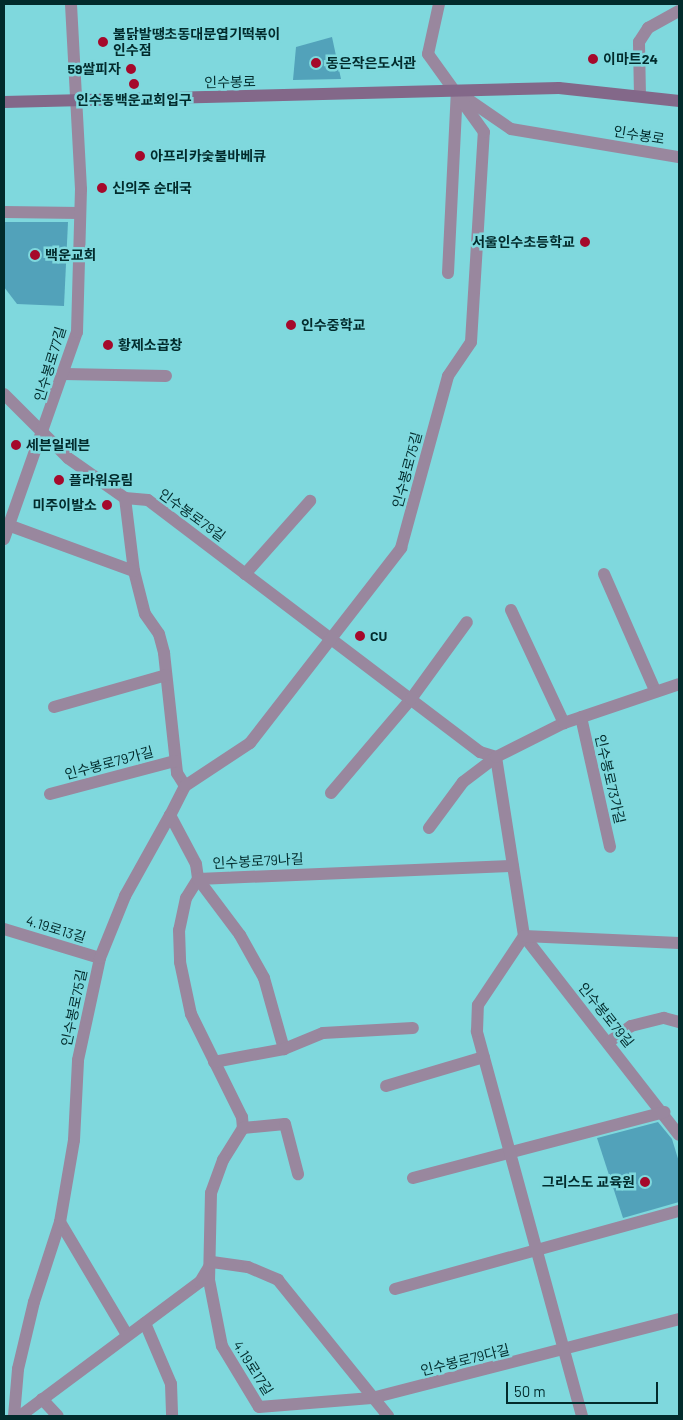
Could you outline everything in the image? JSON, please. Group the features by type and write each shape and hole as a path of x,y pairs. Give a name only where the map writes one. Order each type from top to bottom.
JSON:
{"main road":[{"name":"인수봉로","path":"4,102 559,88 679,101"}],"street":[{"name":"인수봉로77길","path":"4,539 45,432 77,332 80,213 74,4"},
{"path":"439,4 428,54 457,92 448,273"},
{"path":"640,96 639,42 648,28 679,11"},
{"name":"인수봉로","path":"457,92 511,129 679,157"},
{"name":"인수봉로75길","path":"184,786 250,743 333,640 401,548 448,376 471,342 484,132 457,92"},
{"path":"4,212 80,213"},
{"path":"64,374 166,376"},
{"name":"인수봉로79길","path":"4,394 45,432 68,458 125,498 148,500 480,752 496,757 524,936 664,1112 679,1135"},
{"name":"인수봉로79가길","path":"125,498 134,571 145,614 159,634 176,761 184,786"},
{"path":"245,574 310,501"},
{"path":"8,525 134,571"},
{"path":"604,574 655,690"},
{"path":"511,610 564,723"},
{"path":"332,793 411,699 467,622"},
{"path":"54,707 166,675"},
{"path":"429,828 463,782 496,757 564,723 655,690 679,684"},
{"name":"인수봉로73가길","path":"581,717 610,847"},
{"name":"인수봉로79가길","path":"50,794 176,761"},
{"path":"20,1416 126,1333 145,1323 200,1282 212,1262 211,1193 223,1160 243,1128 242,1118 191,1014 180,962 179,930 186,898 198,879 196,864 170,815 184,786"},
{"name":"인수봉로75길","path":"14,1416 18,1368 34,1302 60,1222 74,1140 78,1060 100,958 125,896 170,815"},
{"name":"인수봉로79나길","path":"198,879 513,866"},
{"name":"인수봉로79나길","path":"198,879 240,935 264,978 284,1049"},
{"name":"4.19로13길","path":"4,929 100,958"},
{"path":"582,1416 477,1031 478,1005 524,936 679,943"},
{"path":"609,1042 631,1026 664,1018 679,1022"},
{"path":"214,1062 284,1049 323,1033 413,1028"},
{"path":"386,1086 484,1057"},
{"path":"413,1178 664,1112"},
{"path":"243,1128 285,1124 298,1174"},
{"path":"395,1289 536,1248 679,1211"},
{"path":"60,1222 126,1333"},
{"path":"212,1262 248,1267 278,1280 388,1416"},
{"name":"4.19로17길","path":"212,1262 209,1280 222,1346 259,1407 372,1398"},
{"path":"564,1351 679,1319"},
{"path":"145,1323 171,1384 172,1416"},
{"name":"인수봉로79다길","path":"372,1398 564,1351"},
{"path":"42,1399 58,1416"}],"building":[{"name":"동은작은도서관","path":"332,37 341,79 293,80 296,47"},
{"name":"백운교회","path":"4,222 68,222 64,306 17,304 4,287"},
{"name":"그리스도 교육원","path":"658,1122 672,1139 679,1162 679,1202 623,1218 597,1138"}],"place":[{"name":"불닭발땡초동대문엽기떡볶이 인수점","path":"103,42"},
{"name":"이마트24","path":"593,59"},
{"name":"동은작은도서관","path":"316,63"},
{"name":"59쌀피자","path":"131,69"},
{"name":"인수동백운교회입구","path":"134,84"},
{"name":"아프리카숯불바베큐","path":"140,156"},
{"name":"신의주 순대국","path":"102,188"},
{"name":"서울인수초등학교","path":"585,242"},
{"name":"백운교회","path":"35,255"},
{"name":"인수중학교","path":"291,325"},
{"name":"황제소곱창","path":"108,345"},
{"name":"세븐일레븐","path":"16,445"},
{"name":"플라워유림","path":"59,480"},
{"name":"미주이발소","path":"107,505"},
{"name":"CU","path":"360,636"},
{"name":"그리스도 교육원","path":"645,1182"}]}
